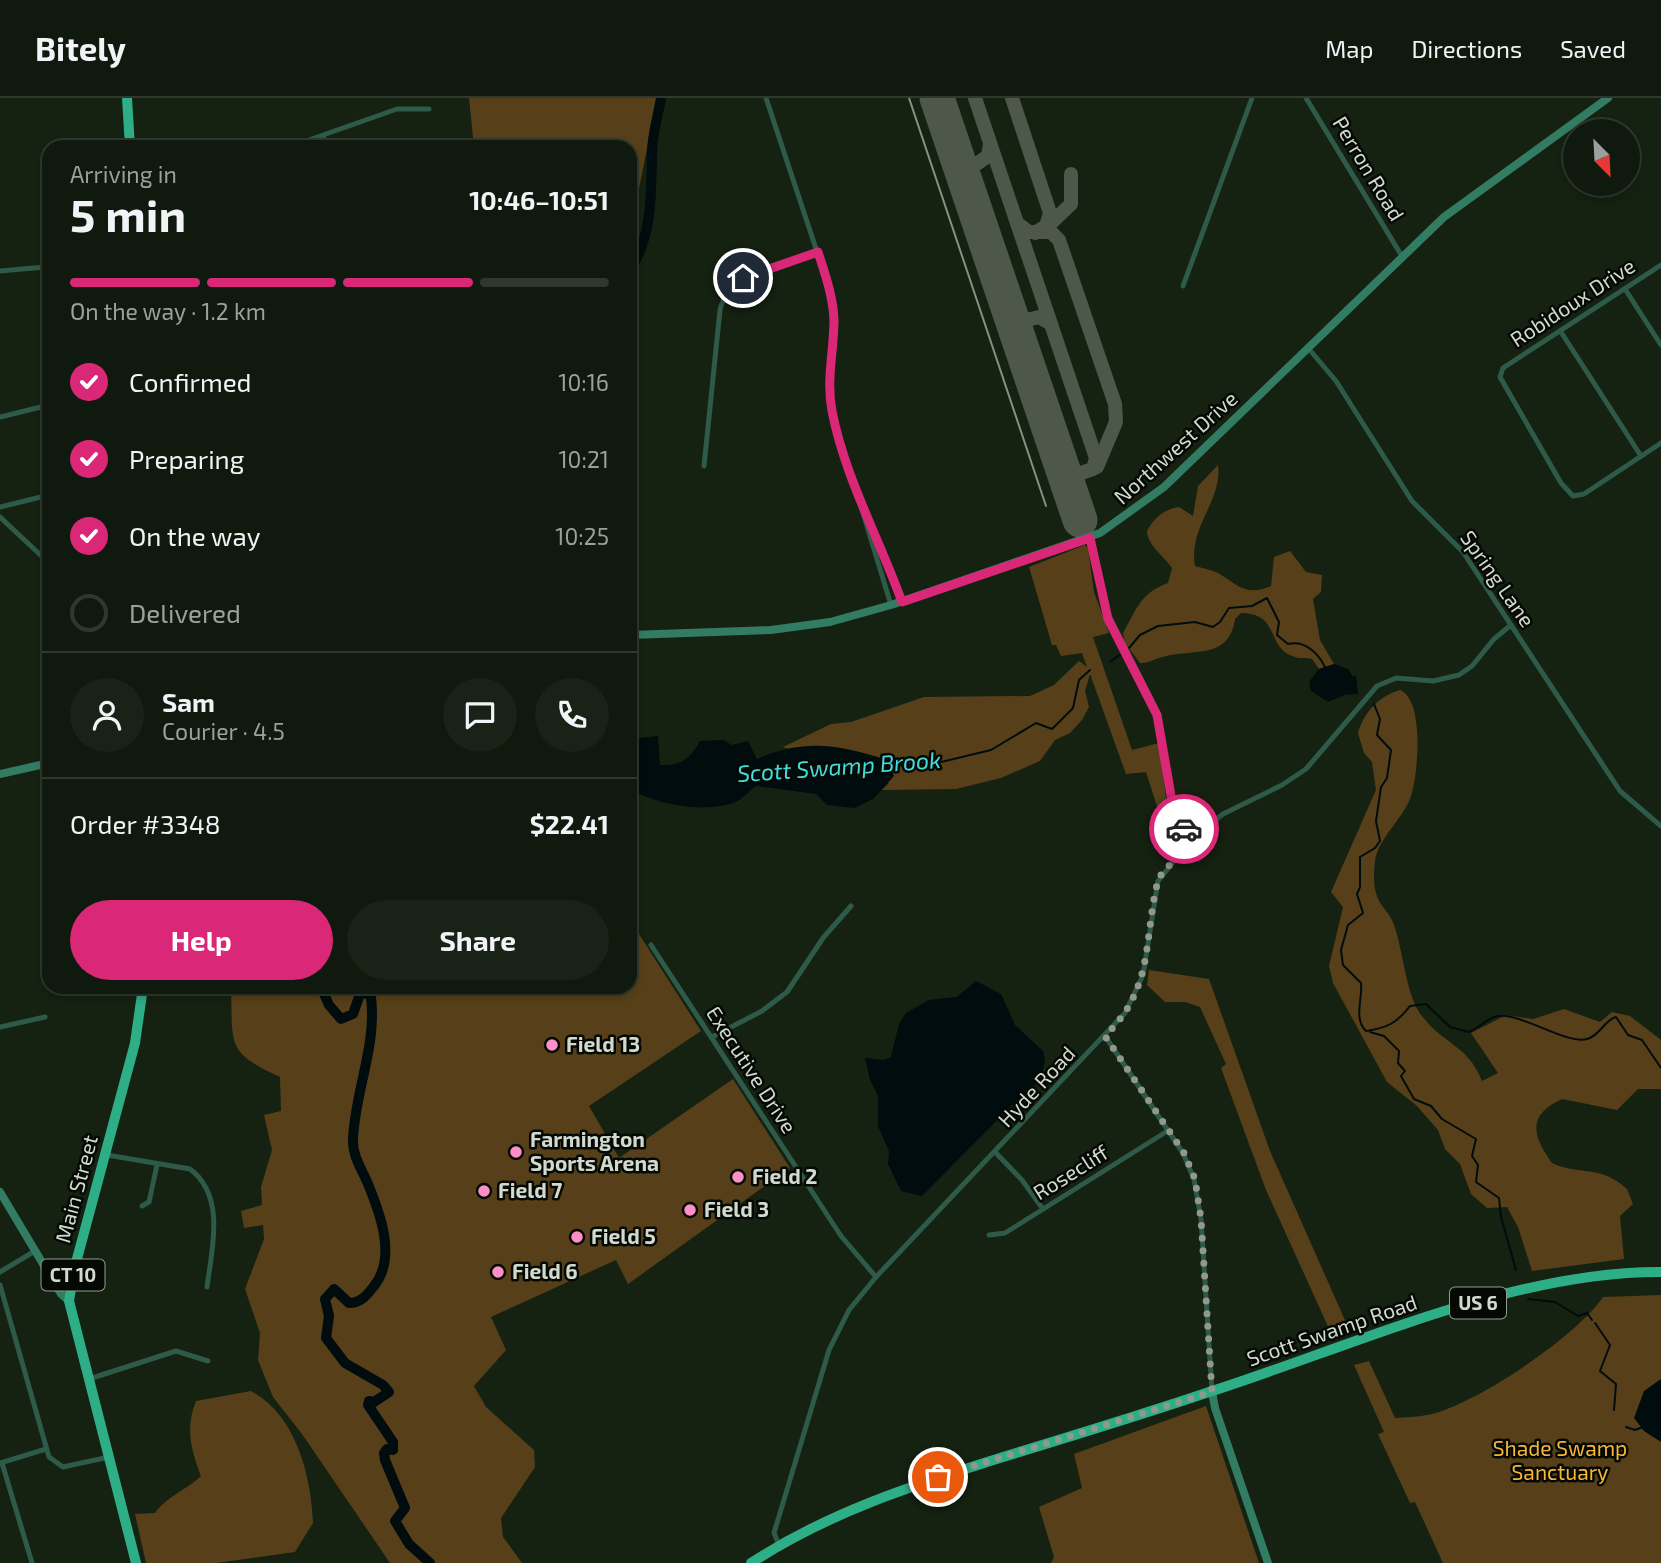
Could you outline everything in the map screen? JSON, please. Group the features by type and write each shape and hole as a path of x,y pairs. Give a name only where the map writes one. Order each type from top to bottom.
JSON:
{"highway":[{"path":"127,98 130,140"},
{"name":"Main Street","path":"136,1563 69,1301 74,1270 135,1043 142,994"},
{"name":"Scott Swamp Road","path":"751,1563 779,1545 888,1493 1212,1392 1397,1328 1522,1290 1589,1275 1661,1272"}],"main road":[{"name":"Northwest Drive","path":"637,635 789,628 830,622 902,602 1090,538 1133,512 1164,487 1462,202 1608,98"},
{"path":"0,774 42,765"},
{"path":"0,1192 61,1294 69,1301"},
{"path":"1212,1392 1214,1408 1268,1563"}],"street":[{"path":"766,98 818,252 833,312 831,408 870,528 884,554 902,602"},
{"path":"1183,286 1252,98"},
{"name":"Perron Road","path":"1306,98 1403,258"},
{"path":"311,140 397,109 429,109"},
{"path":"323,136 324,140"},
{"path":"704,466 720,310 725,294 743,278 818,252"},
{"name":"Robidoux Drive","path":"1641,456 1584,494 1573,496 1561,483 1500,377 1503,368 1661,265"},
{"path":"0,271 42,267"},
{"path":"1625,289 1661,345"},
{"path":"1560,332 1641,456 1661,443"},
{"name":"Spring Lane","path":"1309,349 1336,380 1412,501 1463,552 1620,791 1661,825"},
{"path":"0,417 42,407"},
{"path":"0,507 42,497"},
{"path":"0,517 42,556"},
{"path":"870,528 873,554 891,605"},
{"path":"1090,538 1102,601 1123,648 1155,707 1173,807 1192,839"},
{"name":"Hyde Road","path":"779,1545 774,1533 829,1350 849,1310 876,1277 996,1153 1125,1013 1139,988 1158,881 1192,839 1223,814 1276,788 1306,769 1377,686 1396,678 1433,681 1459,675 1472,666 1494,639 1511,625"},
{"path":"712,1037 762,1012 787,992 823,938 851,906"},
{"name":"Executive Drive","path":"651,946 841,1236 876,1277"},
{"path":"0,1027 45,1017"},
{"path":"1105,1036 1169,1130 1189,1165 1201,1214 1212,1392"},
{"name":"Rosecliff","path":"989,1235 1005,1233 1169,1130"},
{"path":"996,1153 1023,1180 1043,1209"},
{"path":"107,1155 190,1170 207,1188 211,1200 214,1238 207,1287"},
{"path":"142,1206 149,1202 157,1164"},
{"path":"0,1272 35,1251"},
{"path":"0,1285 49,1457 63,1467 109,1457"},
{"path":"89,1378 176,1351 208,1361"},
{"path":"32,1563 1,1463 46,1449"}],"green space":[{"path":"469,98 657,98 637,199 637,140 473,140"},
{"path":"1218,465 1216,490 1196,539 1195,566 1218,573 1243,588 1262,589 1271,586 1274,557 1290,551 1306,572 1322,575 1321,592 1313,599 1320,640 1334,664 1319,669 1312,659 1297,658 1286,653 1262,619 1241,613 1235,619 1232,632 1226,641 1210,650 1166,656 1140,663 1125,643 1123,633 1136,609 1151,592 1168,583 1172,568 1153,546 1147,531 1160,515 1173,508 1179,507 1193,516 1198,486"},
{"path":"1085,545 1088,548 1094,592 1109,633 1093,637 1132,750 1159,743 1168,813 1182,838 1172,853 1146,772 1126,774 1090,674 1085,691 1089,707 1082,720 1070,733 1055,740 1040,761 1001,778 956,789 882,790 889,783 783,747 831,724 851,722 924,697 1030,696 1054,685 1079,661 1087,667 1082,653 1061,656 1056,645 1052,645 1029,567"},
{"path":"1400,690 1408,697 1416,722 1416,772 1408,804 1377,853 1374,881 1377,898 1394,925 1408,985 1422,1016 1430,1026 1463,1052 1482,1081 1498,1073 1471,1033 1506,1015 1533,1019 1564,1009 1600,1022 1612,1012 1630,1016 1661,1040 1661,1089 1638,1089 1617,1110 1562,1099 1543,1112 1536,1126 1540,1143 1552,1163 1608,1176 1627,1189 1633,1204 1620,1216 1624,1259 1532,1271 1518,1227 1507,1207 1487,1208 1471,1194 1460,1164 1445,1149 1438,1130 1417,1106 1387,1082 1333,983 1329,966 1343,907 1331,892 1376,790 1372,762 1364,753 1358,733 1373,706 1385,696"},
{"path":"637,931 701,1031 589,1106 619,1158 733,1079 790,1168 628,1284 616,1260 491,1317 506,1350 474,1386 486,1407 534,1450 535,1467 501,1518 503,1537 522,1563 390,1563 302,1434 273,1397 258,1360 260,1333 245,1289 264,1239 263,1225 244,1228 241,1211 262,1205 261,1187 272,1150 264,1115 281,1111 280,1077 241,1053 233,1034 231,994 637,994"},
{"path":"1149,970 1209,979 1270,1151 1348,1327 1331,1333 1266,1190 1221,1068 1226,1064 1200,1007 1185,1002 1165,1002 1147,985"},
{"name":"Shade Swamp Sanctuary","path":"1661,1295 1661,1563 1443,1563 1415,1502 1410,1503 1378,1434 1384,1432 1354,1365 1369,1361 1395,1418 1427,1415 1471,1398 1523,1367 1571,1331 1603,1297"},
{"path":"251,1391 279,1415 298,1448 309,1486 313,1523 295,1552 216,1563 146,1563 135,1514 155,1513 165,1502 201,1476 194,1457 190,1430 196,1401"},
{"path":"1206,1406 1259,1563 1051,1563 1054,1557 1039,1507 1082,1488 1074,1454"}],"water":[{"path":"1334,664 1348,669 1353,677 1356,675 1358,694 1344,695 1328,702 1311,691 1309,682 1319,669"},
{"path":"658,736 660,765 684,760 700,741 723,740 732,745 748,741 757,759 791,748 822,746 888,760 894,776 873,799 855,808 827,805 816,794 756,786 733,803 708,807 680,806 637,792 637,738"},
{"path":"976,981 1001,994 1015,1025 1043,1051 1045,1061 1040,1081 1022,1095 922,1196 901,1191 888,1164 889,1151 878,1126 878,1096 870,1080 865,1058 884,1060 891,1057 899,1024 906,1013 929,1000 957,997"},
{"path":"1661,1379 1661,1442 1644,1431 1634,1418 1644,1391"}],"waterway":[{"path":"637,259 647,228 653,139 661,98"},
{"name":"Scott Swamp Brook","path":"1110,662 1129,648 1140,635 1158,626 1195,622 1213,627 1220,622 1229,608 1252,606 1267,598 1279,622 1277,635 1288,644 1300,644 1310,649 1325,667"},
{"name":"Scott Swamp Brook","path":"891,766 937,763 991,750 1036,723 1052,729 1073,708 1079,680 1090,670"},
{"path":"1374,704 1380,719 1377,735 1391,750 1387,778 1381,787 1376,821 1380,841 1375,848 1360,857 1360,887 1357,894 1363,913 1348,925 1341,950 1343,965 1361,983 1359,1014 1362,1026 1366,1031 1380,1028 1401,1017 1410,1006 1426,1004 1450,1027 1469,1032 1494,1017 1508,1016 1578,1040 1592,1037 1616,1017 1628,1035 1642,1040 1661,1068"},
{"path":"324,994 329,1005 341,1019 353,1014 360,994"},
{"path":"367,994 371,997 371,1033 353,1145 381,1222 384,1262 381,1275 374,1286 357,1302 349,1303 334,1289 325,1299 329,1316 326,1338 345,1363 383,1385 389,1392 374,1402 369,1401 368,1405 393,1442 393,1450 387,1449 384,1453 385,1460 405,1508 395,1521 409,1544 430,1563"},
{"path":"1370,1032 1384,1036 1399,1051 1398,1063 1405,1071 1401,1076 1414,1099 1431,1106 1442,1119 1476,1139 1472,1156 1478,1165 1476,1182 1499,1198 1501,1217 1516,1270"},
{"path":"1528,1299 1555,1302 1578,1316 1587,1313 1592,1320"},
{"path":"1595,1323 1610,1345 1600,1371 1616,1384 1614,1410"},
{"path":"1626,1427 1635,1430 1643,1427"}],"taxiway":[{"path":"975,98 1096,458 1093,469 1066,478"},
{"path":"1012,98 1050,213 1046,226 1035,233"},
{"path":"956,153 967,163 978,163 988,156 990,144"},
{"path":"966,184 969,170 977,163"},
{"path":"1046,228 1071,204 1071,174"},
{"path":"1017,223 1029,232 1051,232 1059,240 1115,404 1116,422 1097,467"},
{"path":"1009,310 1019,318 1029,319"},
{"path":"1019,340 1019,330 1027,320 1039,317 1051,324"}],"runway":[{"path":"937,98 1080,520"}],"railway":[{"path":"909,98 1046,506"}],"way so far":[{"path":"938,1477 1212,1392 1201,1219 1195,1179 1184,1153 1105,1036 1121,1020 1135,999 1146,962 1158,881 1192,839 1184,829"}],"place":[{"name":"Field 13","path":"552,1045"},
{"name":"Farmington Sports Arena","path":"516,1152"},
{"name":"Field 2","path":"738,1177"},
{"name":"Field 7","path":"484,1191"},
{"name":"Field 3","path":"690,1210"},
{"name":"Field 5","path":"577,1237"},
{"name":"Field 6","path":"498,1272"}],"route":[{"path":"743,278 818,252 830,291 833,312 834,334 829,385 831,408 870,528 884,554 902,602 1090,538 1108,619 1149,694 1157,715 1173,807 1184,829"}]}
